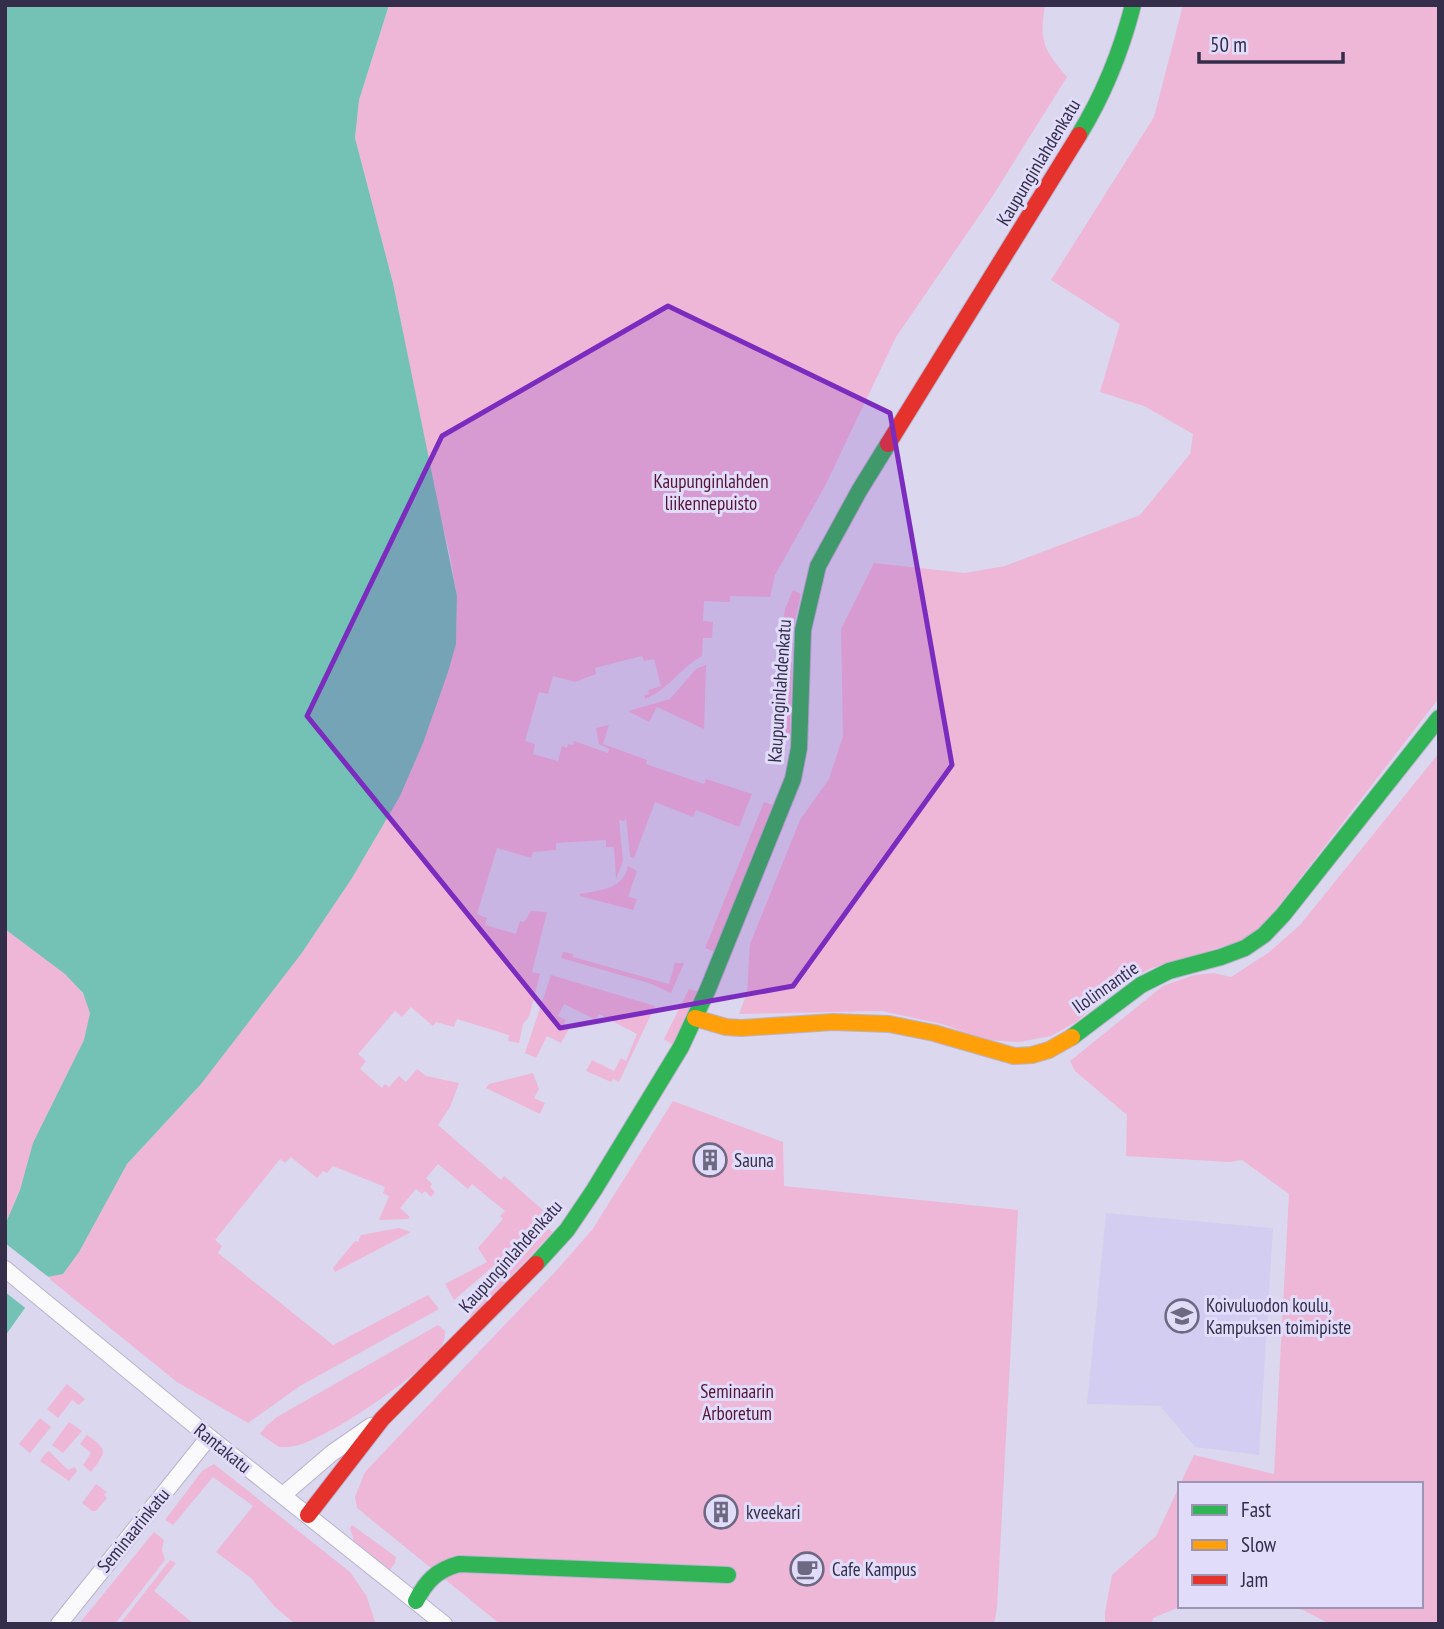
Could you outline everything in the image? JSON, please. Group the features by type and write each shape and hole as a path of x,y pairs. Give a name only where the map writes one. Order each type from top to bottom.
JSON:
{"street":[{"name":"Kaupunginlahdenkatu","path":"308,1515 382,1419 567,1230 681,1047 793,779 799,748 803,630 818,566 859,491 1094,110 1110,81 1133,5"},
{"name":"Ilolinnantie","path":"695,1018 740,1028 842,1021 887,1024 922,1029 1010,1057 1032,1056 1045,1052 1077,1032 1140,984 1182,967 1228,954 1256,941 1283,915 1439,718"},
{"name":"Rantakatu","path":"5,1269 209,1437 444,1624"},
{"name":"Kaupunginlahdenkatu","path":"283,1495 332,1453 382,1419"},
{"name":"Seminaarinkatu","path":"59,1624 209,1437"},
{"path":"416,1601 430,1576 458,1564 728,1575"}],"highlighted area":[{"path":"668,306 890,413 952,765 793,986 560,1028 307,716 442,436"}],"shaded area":[{"path":"5,5 389,5 359,100 355,138 393,283 457,596 456,644 423,743 400,796 352,878 301,954 201,1084 127,1164 79,1252 63,1274 47,1277 5,1336 5,1225 20,1190 33,1143 84,1040 90,1013 83,993 65,974 5,929"},
{"name":"Koivuluodon koulu, Kampuksen toimipiste","path":"1106,1213 1273,1228 1259,1455 1195,1447 1160,1406 1087,1404"}],"green space":[{"name":"Kaupunginlahden liikennepuisto","path":"389,5 1045,5 1045,45 1067,77 992,197 896,337 826,484 775,575 770,597 730,596 730,602 704,601 703,621 713,622 712,638 703,638 702,656 661,690 645,699 644,695 649,694 648,690 661,686 654,659 644,661 642,656 595,668 596,674 575,682 553,676 548,694 539,692 525,741 535,744 533,754 558,761 562,746 567,748 568,744 573,745 574,741 608,753 609,749 599,744 596,728 609,725 603,744 647,760 646,764 704,784 706,779 752,794 739,827 696,810 693,817 655,802 634,858 630,857 626,818 624,821 619,820 623,861 616,879 614,847 606,847 606,840 556,843 556,850 533,852 531,858 497,848 477,914 487,918 485,925 516,934 520,921 524,922 531,911 547,912 532,972 540,974 519,1043 508,1041 509,1035 457,1019 454,1027 436,1022 433,1026 411,1007 402,1017 395,1011 358,1054 366,1061 360,1069 382,1088 385,1084 389,1087 399,1076 406,1082 417,1069 426,1076 459,1083 450,1107 438,1125 501,1180 504,1176 544,1211 497,1263 454,1300 445,1284 487,1262 478,1248 503,1219 500,1216 505,1211 472,1184 468,1189 438,1164 426,1178 435,1192 431,1197 425,1191 422,1194 416,1189 400,1208 410,1217 408,1219 379,1220 389,1196 383,1193 385,1187 333,1166 317,1178 291,1157 285,1163 280,1159 215,1240 222,1246 218,1253 333,1345 428,1295 439,1309 300,1386 248,1423 177,1382 47,1277 64,1273 127,1164 201,1084 456,644 457,596 450,555 437,504 393,283 355,138 359,100"},
{"path":"1183,5 1439,5 1439,698 1264,925 1241,941 1152,968 1120,983 1076,1022 1051,1036 1019,1042 987,1040 942,1024 882,1011 739,1014 747,993 750,944 800,820 829,779 843,736 841,629 874,563 965,573 1005,566 1140,515 1190,454 1193,434 1144,406 1100,392 1120,324 1051,280 1154,117"},
{"path":"793,590 801,594 793,628 790,734 787,736 782,731 783,624 785,609"},
{"path":"706,665 704,729 657,707 649,722 628,711 670,699 696,669"},
{"path":"1439,753 1439,1624 1330,1624 1299,1608 1423,1608 1423,1482 1181,1482 1194,1455 1274,1474 1289,1194 1242,1160 1230,1162 1126,1156 1127,1115 1075,1071 1070,1061 1163,986 1194,975 1213,973 1231,977 1268,953 1300,925"},
{"path":"764,802 774,805 715,952 705,948"},
{"path":"628,866 637,871 628,897 637,899 633,910 580,896 616,884"},
{"path":"5,929 69,977 87,1001 90,1016 84,1040 5,1225"},
{"path":"563,952 669,984 675,963 684,963 671,993 649,983 561,958"},
{"path":"551,975 655,1006 619,1082 613,1079 611,1082 586,1071 592,1060 614,1071 621,1058 626,1061 637,1034 599,1014 596,1020 564,1004 558,1016 566,1020 564,1024 570,1027 561,1043 547,1036 536,1058 525,1053"},
{"path":"689,989 699,992 673,1045 664,1039"},
{"path":"533,1073 539,1089 534,1098 545,1103 540,1114 486,1088 489,1084"},
{"name":"Seminaarin Arboretum","path":"673,1101 783,1142 784,1186 1018,1210 994,1624 500,1624 357,1508 355,1497 365,1472 592,1230"},
{"path":"399,1228 411,1232 335,1272 333,1268 355,1241 358,1242 361,1235"},
{"path":"547,1228 553,1232 471,1318 463,1309 485,1293"},
{"path":"438,1325 445,1331 444,1339 441,1347 430,1359 395,1389 351,1419 310,1441 293,1446 279,1447 260,1434 277,1417"},
{"path":"67,1384 85,1399 79,1405 72,1400 58,1418 47,1409"},
{"path":"40,1418 51,1427 30,1453 19,1444"},
{"path":"69,1422 82,1431 63,1453 52,1445"},
{"path":"87,1435 99,1444 103,1452 91,1472 83,1465 91,1453 80,1444"},
{"path":"49,1451 68,1470 75,1467 77,1471 69,1481 40,1461"},
{"path":"214,1464 350,1572 366,1595 376,1624 295,1624 274,1606 251,1578 216,1552 253,1506 213,1477 173,1525 165,1520 202,1471"},
{"path":"96,1484 107,1492 104,1495 107,1498 96,1511 92,1511 82,1503"},
{"path":"1178,1489 1178,1608 1153,1618 1152,1624 1105,1624 1112,1575 1156,1536"},
{"path":"352,1525 396,1557 390,1570 354,1541 350,1528"},
{"path":"154,1532 164,1540 162,1550 165,1560 115,1624 79,1624"},
{"path":"170,1560 176,1563 154,1591 194,1624 120,1624"}],"pier":[{"path":"5,1243 51,1279 28,1310 5,1292"}],"traffic: fast":[{"path":"1079,135 1111,72 1133,5"},
{"path":"536,1264 567,1230 594,1190 681,1047 708,989 793,779 799,748 803,630 818,566 888,444"},
{"path":"1072,1037 1141,985 1169,971 1245,948 1264,935 1283,915 1439,718"},
{"path":"416,1601 433,1577 459,1564 728,1575"}],"traffic: slow":[{"path":"695,1018 726,1027 741,1028 833,1022 889,1024 934,1033 1014,1056 1049,1050 1072,1037"}],"traffic: jam":[{"path":"888,444 1079,135"},
{"path":"308,1515 382,1419 536,1264"}],"place":[{"name":"Sauna","path":"710,1160"},
{"name":"Koivuluodon koulu, Kampuksen toimipiste","path":"1182,1316"},
{"name":"kveekari","path":"721,1512"},
{"name":"Cafe Kampus","path":"807,1569"}]}
